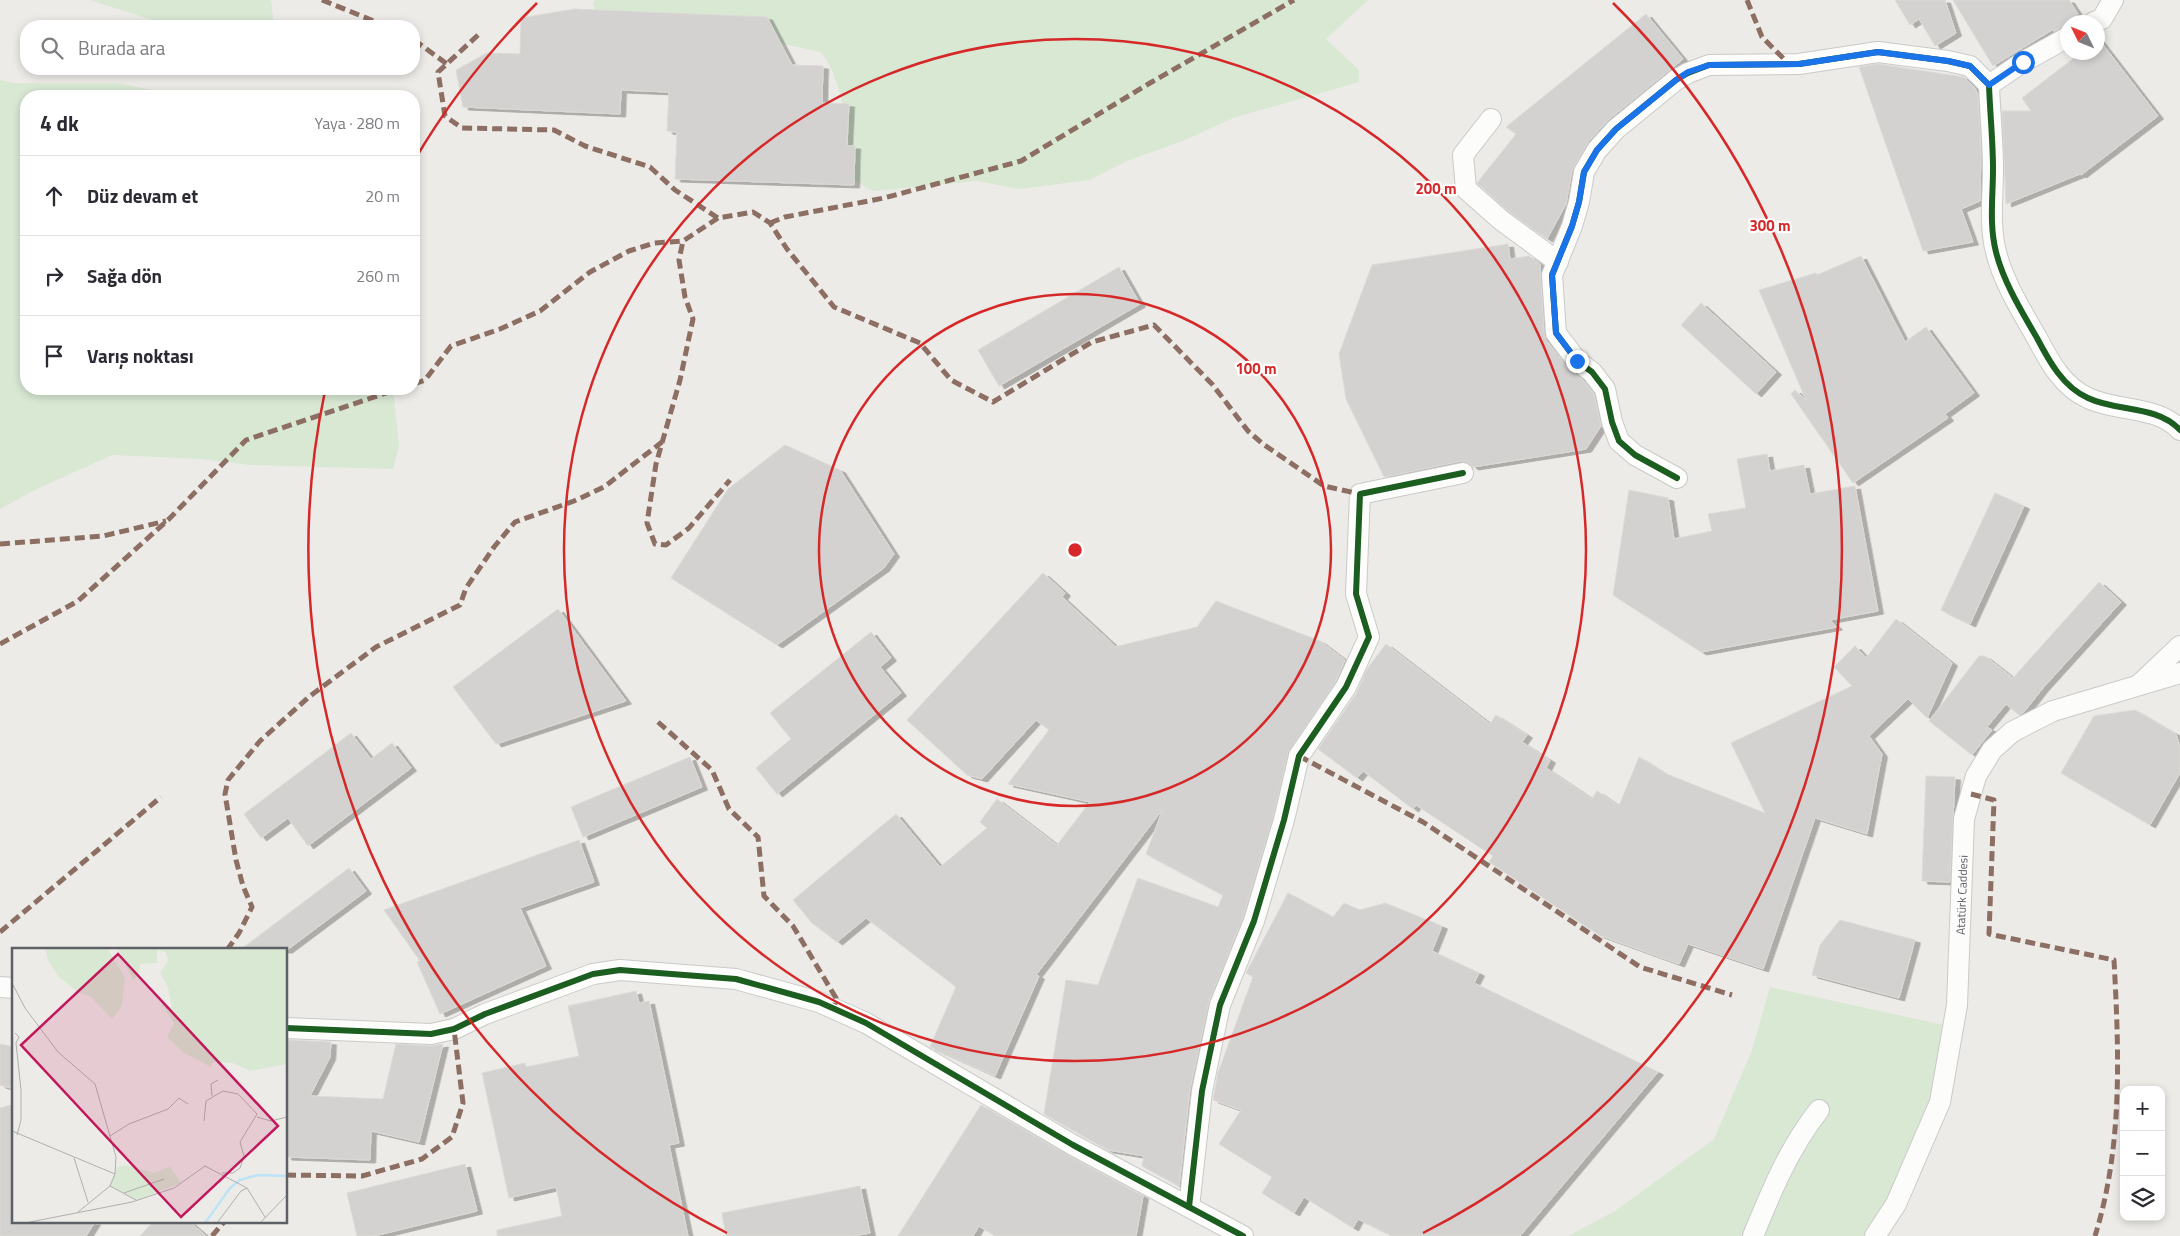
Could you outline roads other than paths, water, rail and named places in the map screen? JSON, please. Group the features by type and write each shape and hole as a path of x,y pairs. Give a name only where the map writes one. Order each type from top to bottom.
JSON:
{"street":[{"path":"2104,15 2113,0"},
{"path":"1989,85 2023,62 2060,41"},
{"path":"1677,478 1635,455 1619,440 1612,422 1605,389 1592,372 1577,361 1556,333 1552,275 1579,202 1584,172 1597,150 1616,129 1676,80 1688,72 1709,65 1799,64 1878,52 1948,61 1970,66 1989,85 1993,168 1992,222 1996,254 2015,298 2043,350 2061,377 2088,398 2151,413 2173,422 2180,430"},
{"path":"1491,119 1463,155 1466,189 1502,220 1558,262"},
{"path":"1189,1207 1202,1091 1220,1005 1254,921 1284,820 1299,756 1346,687 1369,637 1356,594 1360,494 1463,474"},
{"path":"2137,686 2180,646"},
{"name":"Atatürk Caddesi","path":"1875,1236 1896,1204 1940,1102 1957,1006 1964,819 1976,776 1992,750 2012,732 2053,710 2180,673"},
{"path":"288,1028 431,1034 454,1029 485,1014 593,974 620,970 736,979 819,1002 866,1023 1073,1145 1242,1236"},
{"path":"1752,1236 1777,1178 1801,1132 1819,1110"}]}
